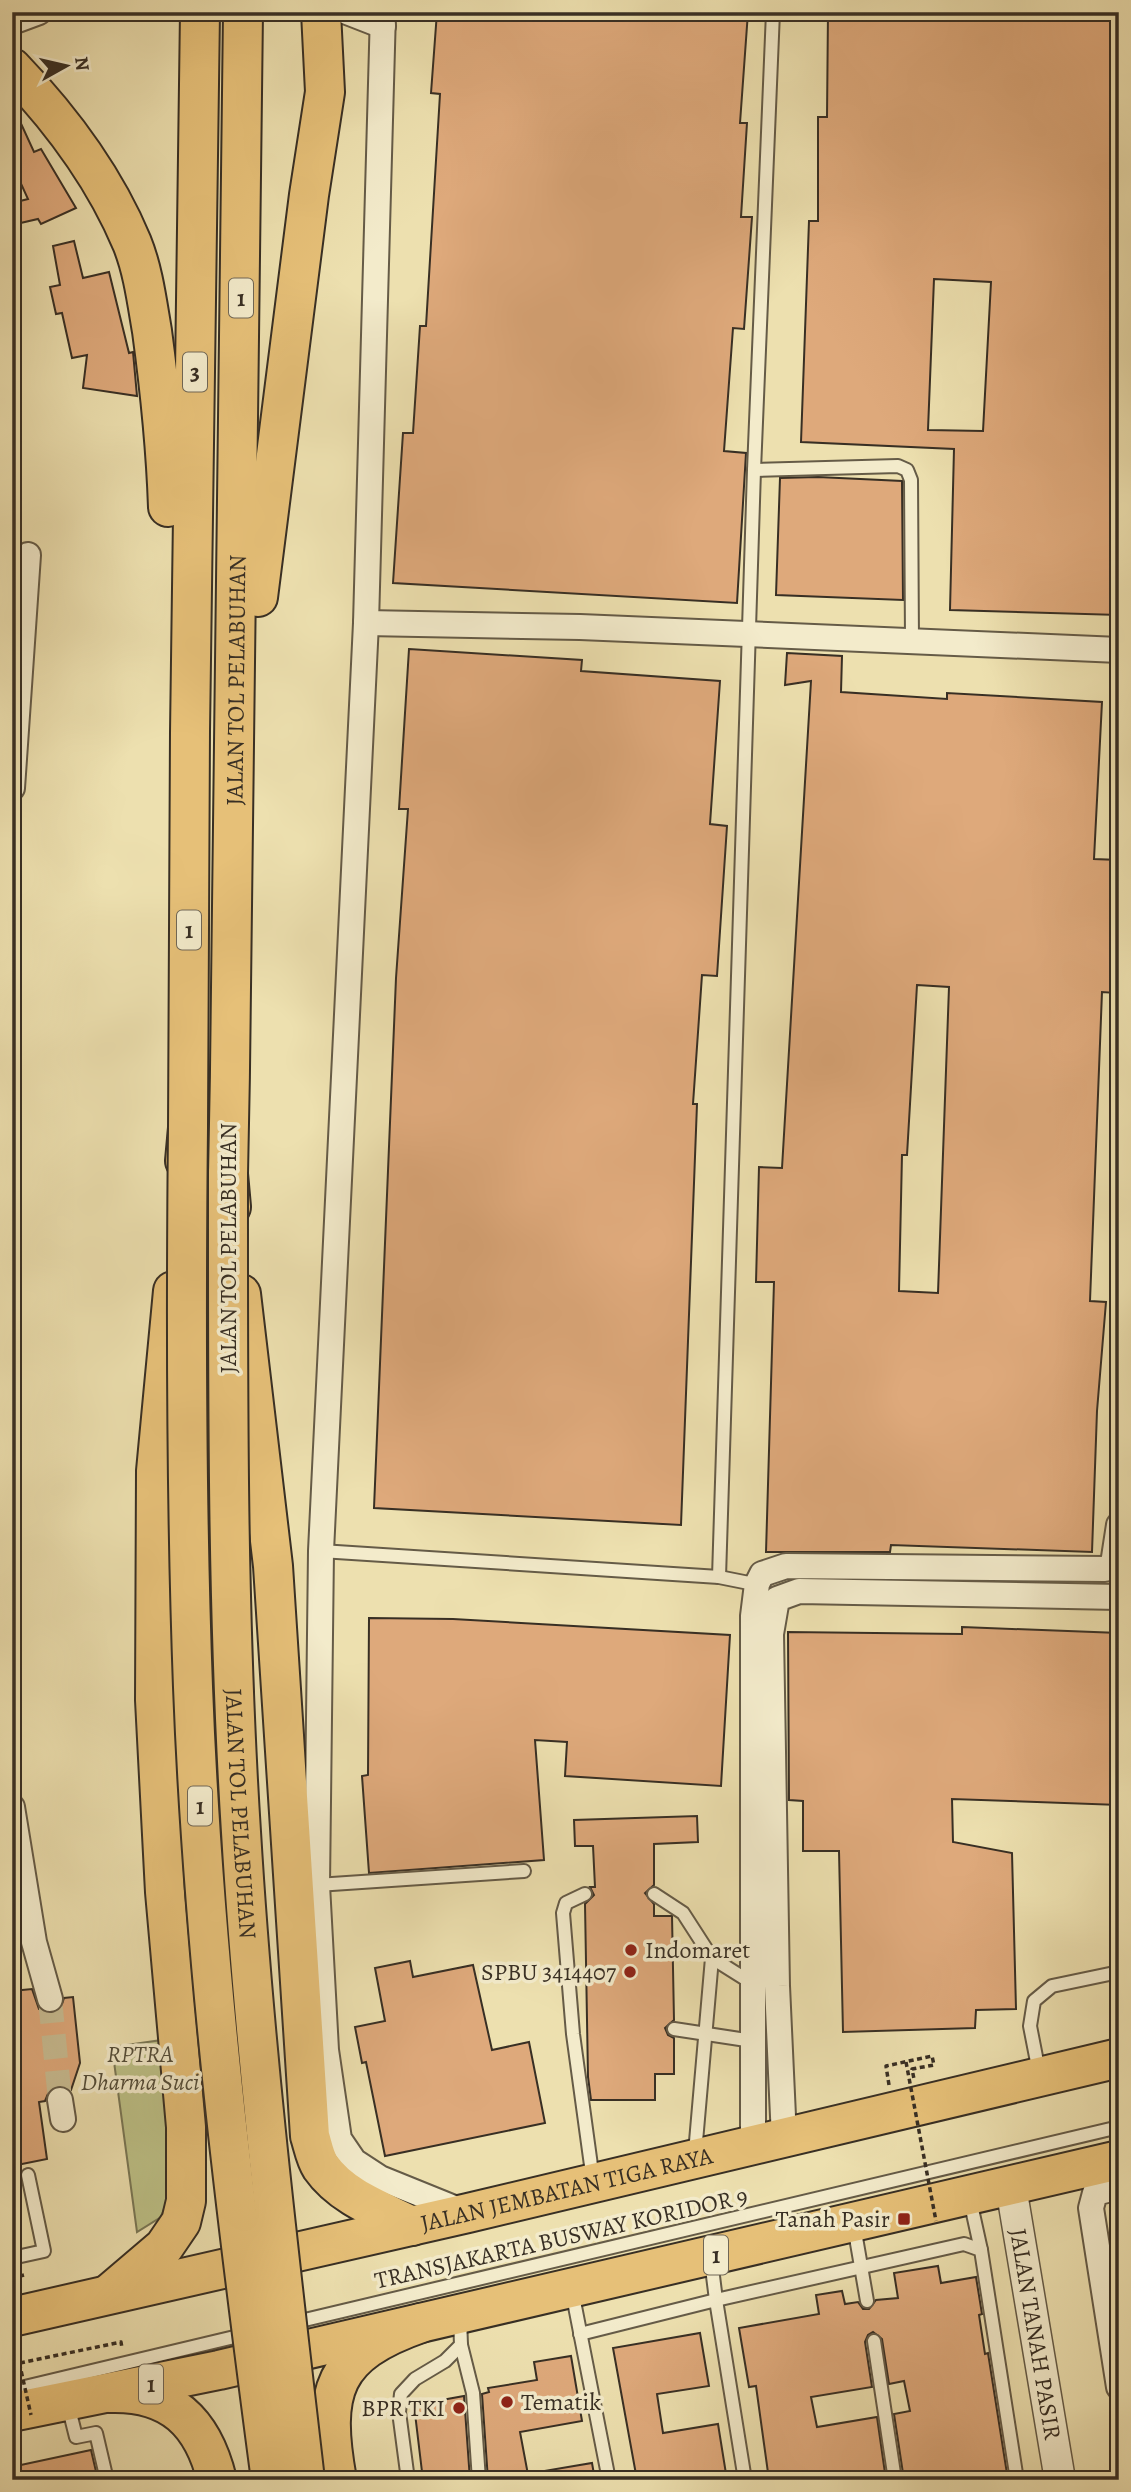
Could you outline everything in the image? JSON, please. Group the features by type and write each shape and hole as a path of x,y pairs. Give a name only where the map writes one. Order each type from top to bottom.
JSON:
{"highway":[{"name":"3","path":"190,732 200,12"},
{"name":"JALAN TOL PELABUHAN","path":"243,12 236,801 228,1174 228,1544 241,1832 265,2135 305,2480"},
{"path":"236,801 267,508 326,92 321,12"},
{"path":"12,68 52,109 75,141 107,190 133,246 146,298 160,398 170,547 190,732"},
{"name":"JALAN TOL PELABUHAN","path":"190,732 188,1459 193,1687 215,2008 271,2480"},
{"path":"110,2293 164,2248 181,2222 186,2201 186,2127 164,1892 155,1700 156,1471 188,1128"},
{"path":"228,1174 273,1566 310,2136 320,2165 336,2183 408,2232"},
{"name":"JALAN JEMBATAN TIGA RAYA","path":"12,2317 110,2293 408,2232 468,2213 1119,2058"},
{"name":"1","path":"22,2413 421,2323 460,2330 571,2288 1119,2160"},
{"path":"338,2480 329,2421 337,2386 346,2369 370,2344 421,2323"},
{"path":"110,2393 139,2392 161,2401 183,2416 199,2432 211,2456 217,2480"}],"street":[{"path":"12,22 39,12"},
{"path":"370,17 366,623 321,1551 317,1885 326,2038 339,2139 354,2161 380,2178 468,2213"},
{"path":"12,788 28,555"},
{"path":"366,623 912,640 1119,650"},
{"path":"768,2142 753,1629 757,1584 768,1570 786,1566 1105,1569 1116,1565 1119,1525"},
{"path":"768,2142 753,2040 765,1986 771,1634 777,1599 799,1591 1119,1597"},
{"path":"12,1807 19,1887 50,1999"},
{"name":"JALAN TANAH PASIR","path":"1010,2187 1060,2480"},
{"path":"1119,2187 1095,2193 1091,2208 1119,2387"}],"lane":[{"path":"719,1577 754,470 773,12"},
{"path":"754,470 898,466 907,470 911,480 912,640"},
{"path":"321,1551 719,1577 757,1584 777,1599"},
{"path":"317,1885 524,1871"},
{"path":"585,1894 566,1903 563,1913 573,2034 593,2183"},
{"path":"654,1894 682,1913 712,1958 765,1986"},
{"path":"694,2159 712,1958"},
{"path":"1040,2077 1030,2026 1034,2001 1052,1986 1119,1972"},
{"path":"674,2029 705,2031 753,2040"},
{"path":"573,2034 587,2033"},
{"name":"TRANSJAKARTA BUSWAY KORIDOR 9","path":"12,2390 1119,2127"},
{"path":"12,2258 44,2251 28,2175"},
{"path":"969,2196 981,2250 1017,2480"},
{"path":"854,2223 867,2301"},
{"path":"580,2334 964,2244 981,2250"},
{"path":"711,2256 745,2480"},
{"path":"226,2287 292,2272"},
{"path":"571,2288 609,2480"},
{"path":"408,2480 399,2412 401,2394 415,2379 446,2361 460,2330"},
{"path":"460,2330 473,2393 479,2480"},
{"path":"874,2340 895,2480"},
{"path":"68,2401 76,2437 96,2433 107,2480"}],"path":[{"path":"886,2066 932,2056 933,2064 912,2068"},
{"path":"906,2062 936,2221"},
{"path":"12,2278 24,2275"},
{"path":"12,2330 21,2363 22,2413"}],"green space":[{"name":"RPTRA Dharma Suci","path":"162,2040 172,2187 161,2217 137,2232 112,2047"}],"building":[{"path":"437,12 500,12 625,21 625,12 748,12 740,123 747,123 741,217 752,217 744,329 733,328 724,451 746,453 737,603 393,583 403,433 413,433 420,326 426,326 440,94 431,93"},
{"path":"828,12 1119,12 1119,615 950,610 954,449 801,442 809,221 818,221 818,117 827,117","holes":["934,279 991,282 983,431 928,430"]},
{"path":"12,104 34,152 41,149 76,208 41,224 38,219 12,225 12,203 28,199 12,164"},
{"path":"74,241 83,278 109,272 129,353 133,352 137,396 83,388 87,355 72,358 62,313 56,314 50,287 60,285 53,246"},
{"path":"780,478 902,481 903,600 776,595"},
{"path":"409,649 582,660 581,671 720,681 710,824 727,826 717,976 702,975 693,1104 697,1104 681,1525 374,1508 396,978 408,809 399,809"},
{"path":"787,653 842,656 841,692 947,699 947,693 1102,702 1094,859 1119,860 1119,932 1116,993 1102,992 1090,1301 1106,1302 1097,1411 1092,1552 891,1545 890,1552 766,1552 774,1282 756,1282 759,1167 782,1168 811,681 785,685","holes":["917,985 949,987 938,1293 899,1291 902,1155 907,1155"]},
{"path":"369,1618 453,1619 730,1635 721,1786 565,1776 567,1742 535,1740 544,1860 369,1873 362,1776 368,1775"},
{"path":"962,1627 1119,1633 1119,1805 952,1799 953,1842 1012,1853 1016,2009 976,2010 975,2028 843,2032 839,1851 803,1851 803,1801 789,1800 788,1632 962,1634"},
{"name":"SPBU 3414407","path":"697,1816 698,1842 654,1844 654,1885 645,1893 654,1904 654,1916 672,1916 674,2020 665,2028 668,2035 674,2038 674,2074 655,2074 655,2100 591,2100 588,2077 585,1904 594,1895 590,1887 595,1887 593,1846 575,1846 574,1820"},
{"path":"410,1961 413,1977 473,1965 492,2050 529,2042 545,2123 385,2156 366,2062 362,2063 355,2027 385,2021 375,1968"},
{"path":"32,1989 39,2009 47,2013 60,2010 64,1998 73,1997 80,2063 71,2090 57,2086 50,2089 45,2101 39,2102 47,2159 12,2166 12,1991"},
{"path":"938,2266 941,2283 976,2277 985,2354 988,2353 1008,2480 904,2480 894,2414 910,2411 904,2381 889,2384 882,2339 873,2332 865,2342 872,2387 811,2397 817,2427 877,2417 886,2480 769,2480 756,2386 749,2387 739,2328 819,2314 816,2295 842,2291 845,2304 858,2302 863,2309 869,2309 876,2300 898,2298 894,2273"},
{"path":"700,2333 709,2386 657,2394 663,2433 718,2424 727,2480 637,2480 613,2348"},
{"path":"571,2356 582,2421 520,2432 529,2480 488,2480 482,2394 489,2392 488,2388 537,2380 534,2362"},
{"path":"464,2396 470,2480 423,2480 414,2405"},
{"path":"91,2450 98,2480 19,2480 16,2466"},
{"path":"592,2463 595,2480 545,2480 544,2471"}],"tunnel":[{"path":"50,1999 60,2100"}],"place":[{"name":"Indomaret","path":"631,1950"},
{"name":"SPBU 3414407","path":"630,1972"},
{"name":"Tanah Pasir","path":"904,2219"},
{"name":"Tematik","path":"507,2402"},
{"name":"BPR TKI","path":"459,2408"}]}
